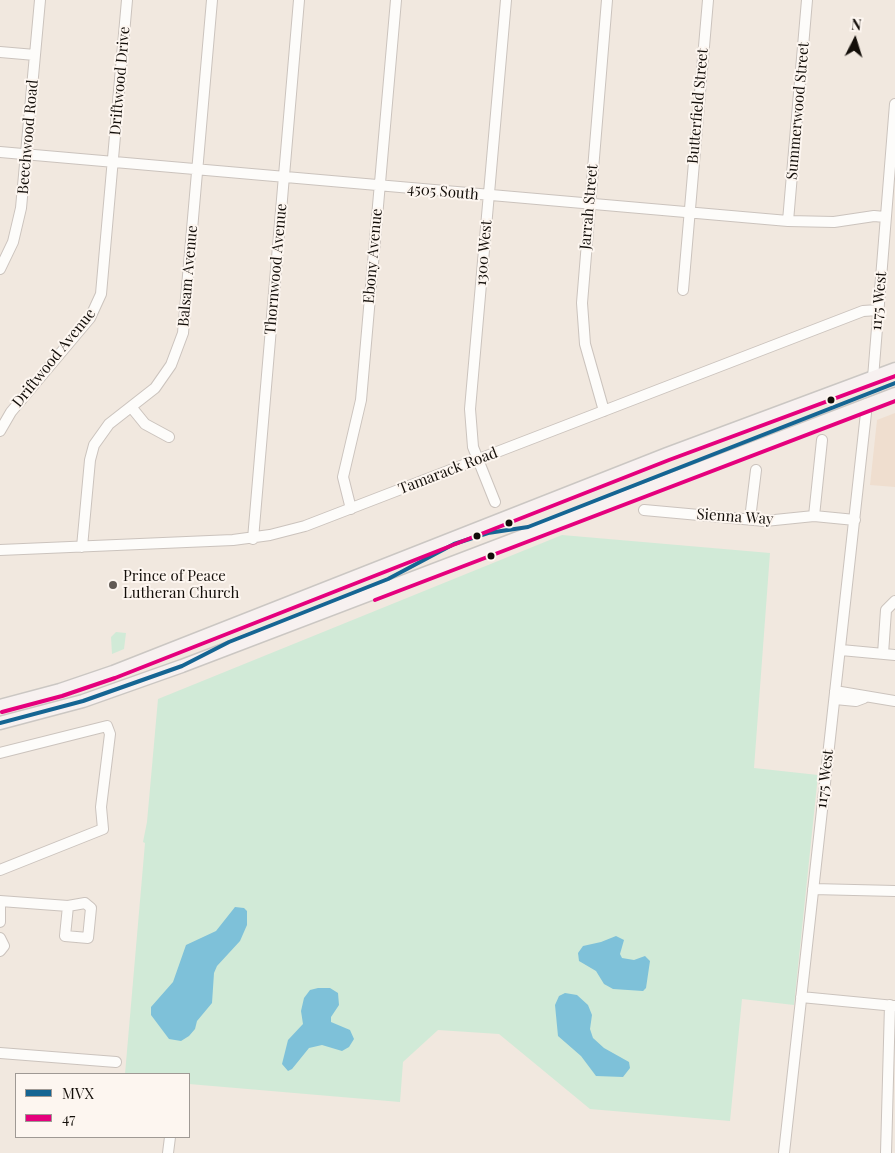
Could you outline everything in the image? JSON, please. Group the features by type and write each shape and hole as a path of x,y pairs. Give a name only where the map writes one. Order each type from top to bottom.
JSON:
{"main road":[{"path":"0,706 60,690 113,672 667,454 895,369"},
{"path":"0,723 83,701 182,666 895,394"}],"street":[{"name":"Beechwood Road","path":"0,269 21,208 40,0"},
{"name":"Driftwood Drive","path":"113,163 127,0"},
{"name":"Balsam Avenue","path":"82,547 92,453 98,438 109,424 149,395 163,377 178,350 183,333 212,0"},
{"name":"Thornwood Avenue","path":"253,539 299,0"},
{"name":"Ebony Avenue","path":"351,508 343,477 360,411 396,0"},
{"name":"1300 West","path":"495,502 478,460 471,435 470,409 506,0"},
{"name":"Jarrah Street","path":"604,411 590,366 582,317 607,0"},
{"name":"Butterfield Street","path":"683,290 708,0"},
{"name":"Summerwood Street","path":"788,221 807,0"},
{"path":"0,52 35,55"},
{"name":"1175 West","path":"873,378 895,104"},
{"name":"4505 South","path":"0,152 379,187 788,221 827,222 874,216 885,217"},
{"name":"Driftwood Avenue","path":"0,431 11,412 90,318 99,301 103,282 113,163"},
{"name":"Tamarack Road","path":"0,550 253,539 305,526 863,311 878,310"},
{"name":"1175 West","path":"784,1153 867,404"},
{"path":"132,408 146,424 169,437"},
{"path":"814,516 822,440"},
{"path":"750,519 756,470"},
{"name":"Sienna Way","path":"644,510 774,521 814,516 855,520"},
{"path":"882,654 886,610 895,601"},
{"path":"840,650 895,655"},
{"path":"835,695 857,694 864,698 895,701"},
{"path":"0,753 107,726 109,743 101,807 102,828 0,870"},
{"path":"813,889 895,891"},
{"path":"0,901 68,906"},
{"path":"0,907 0,922"},
{"path":"0,938 4,946 0,951"},
{"path":"801,997 893,1006 886,1153"},
{"path":"0,1053 116,1062"},
{"path":"168,1153 170,1138"}],"shaded area":[{"path":"895,413 895,487 870,485 877,420"}],"green space":[{"path":"562,535 770,553 754,768 818,775 794,1005 742,999 730,1121 590,1109 499,1034 438,1030 403,1062 400,1102 190,1084 190,1073 125,1073 145,843 143,842 147,822 158,699"},
{"path":"116,632 126,633 124,649 112,654 111,637"}],"water":[{"path":"235,907 244,908 247,911 247,925 240,941 217,966 214,973 212,1003 197,1021 195,1029 189,1036 181,1041 169,1039 151,1015 151,1007 173,982 186,945 216,931"},
{"path":"616,936 624,940 620,954 622,958 634,960 645,956 650,961 646,988 643,991 613,989 604,984 596,971 579,961 578,953 583,946"},
{"path":"330,988 338,993 339,1005 331,1017 331,1022 350,1030 354,1039 349,1047 342,1051 322,1045 309,1048 292,1069 288,1071 282,1064 288,1040 303,1024 301,1011 304,998 310,990"},
{"path":"565,993 577,995 588,1005 592,1015 590,1029 593,1038 604,1048 629,1062 630,1068 623,1077 596,1076 581,1056 558,1036 555,1005 559,996"}],"transit line":[{"name":"47","path":"2,712 62,696 115,678 669,460 895,376"},
{"name":"MVX","path":"0,723 83,701 182,666 229,642 388,579 454,544 488,533 528,527 895,383"},
{"name":"47","path":"375,600 895,401"}],"place":[{"name":"Prince of Peace Lutheran Church","path":"113,585"}]}
